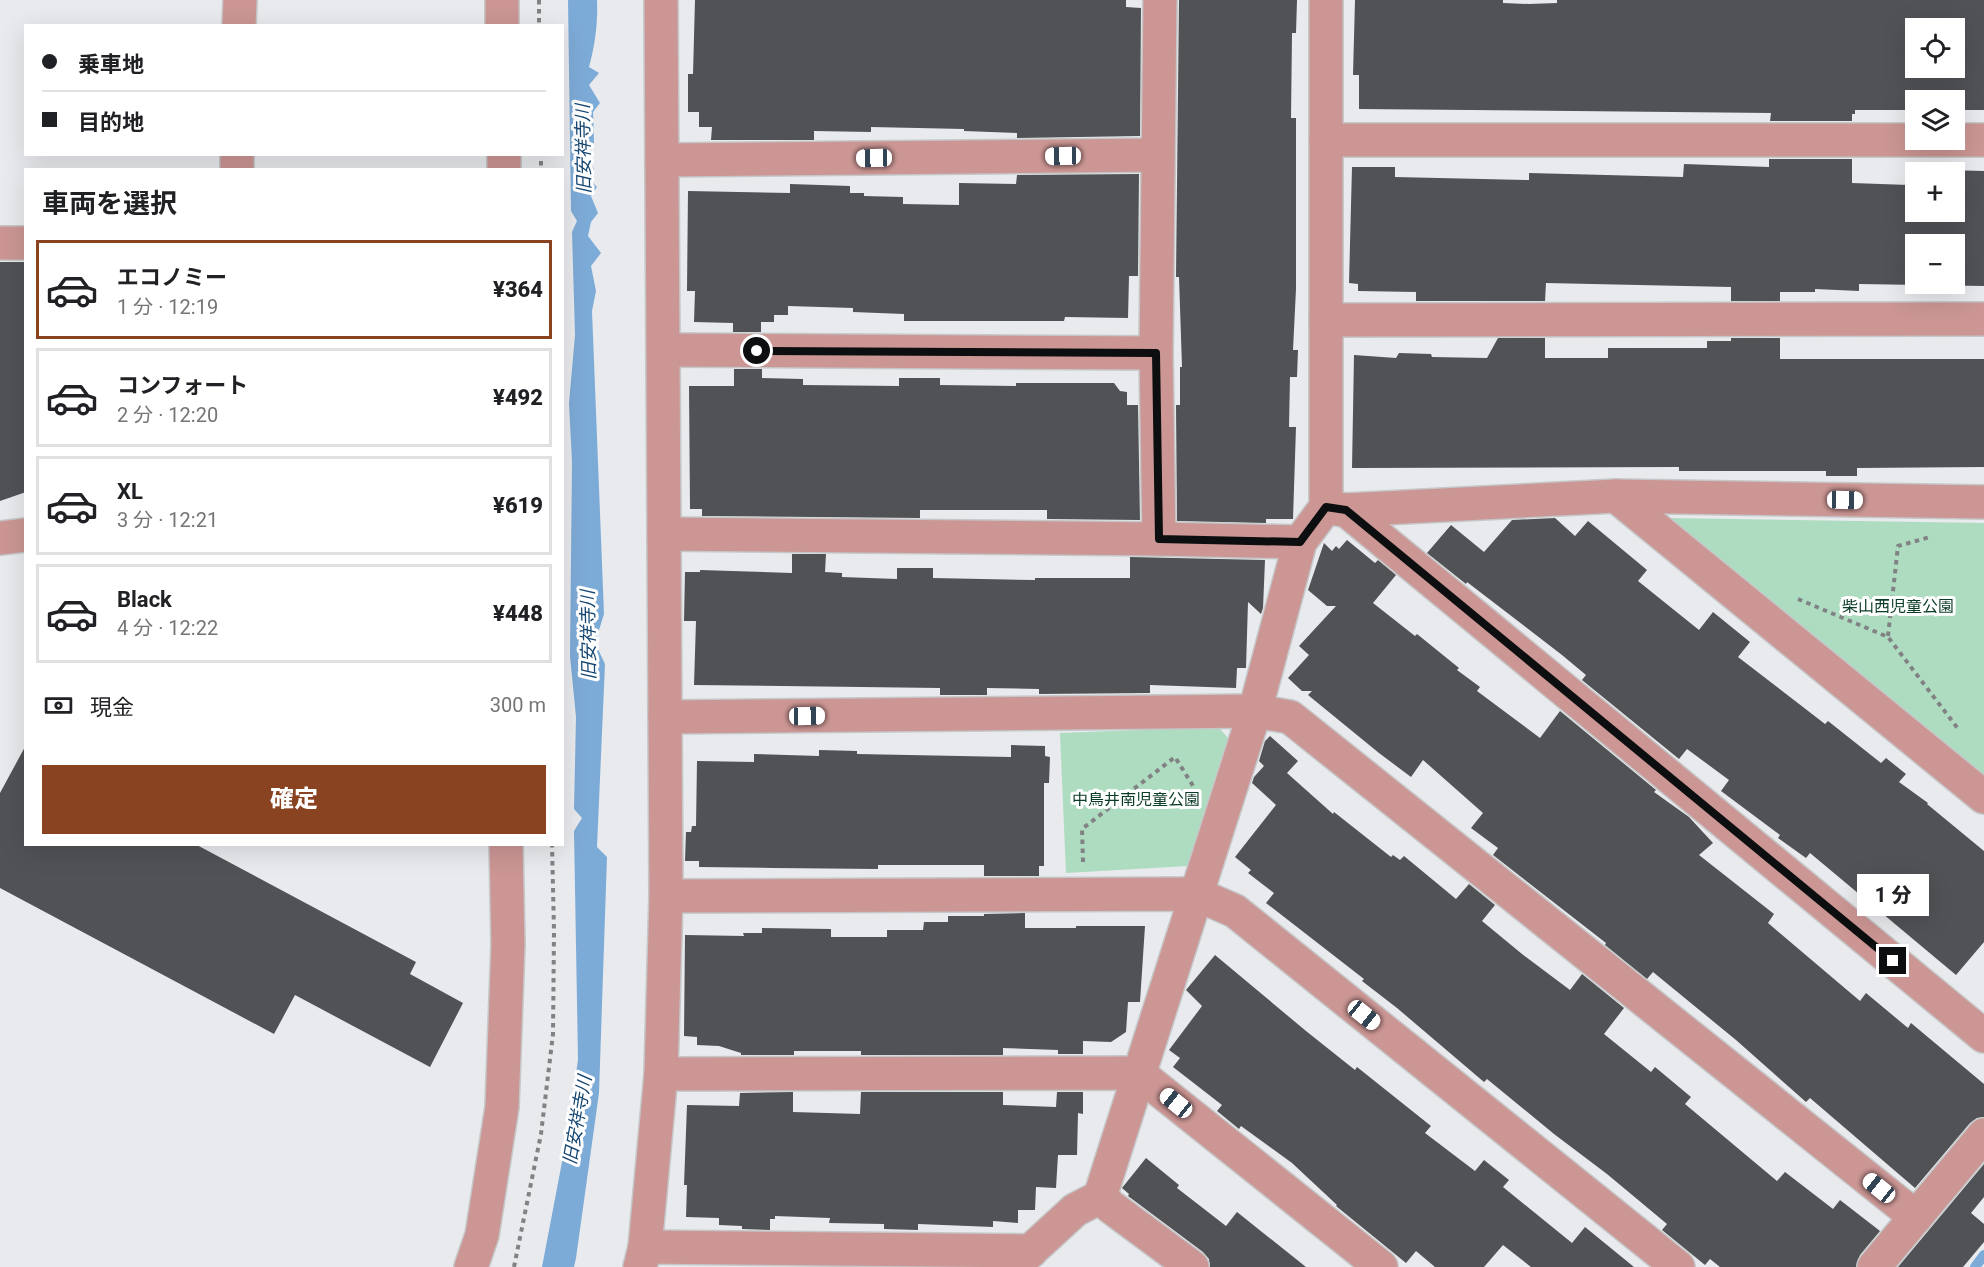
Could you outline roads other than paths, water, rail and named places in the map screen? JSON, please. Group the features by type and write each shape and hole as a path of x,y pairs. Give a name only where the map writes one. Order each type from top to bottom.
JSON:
{"street":[{"path":"239,24 240,0"},
{"path":"502,0 502,24"},
{"path":"661,0 666,896 661,1074 643,1257 1022,1259 1075,1210 1100,1197 1255,711 1300,542 1336,508 1616,496 1984,501"},
{"path":"1159,539 1156,353 1160,0"},
{"path":"1326,0 1326,320 1336,508 1984,1036"},
{"path":"1326,140 1984,140"},
{"path":"662,160 1158,155"},
{"path":"0,243 24,243"},
{"path":"1326,320 1984,319"},
{"path":"664,350 1156,353"},
{"path":"1616,496 1984,797"},
{"path":"664,534 1300,542"},
{"path":"0,538 24,535"},
{"path":"665,717 1255,711 1290,717 1916,1217"},
{"path":"471,1267 482,1235 502,1107 508,944 506,846"},
{"path":"666,896 1196,894 1235,911 1678,1267"},
{"path":"661,1074 1138,1073 1381,1267"},
{"path":"1874,1267 1984,1135"},
{"path":"1100,1197 1192,1267"}],"water":[{"name":"旧安祥寺川","path":"568,0 597,0 596,34 589,67 599,73 589,85 600,103 593,112 594,142 589,160 594,169 587,177 597,187 591,196 598,213 591,222 588,236 601,253 591,266 596,291 592,311 604,614 595,643 605,664 597,847 607,857 599,1093 576,1258 574,1267 542,1267 566,1141 578,1060 574,831 582,818 574,809 576,717 570,656 572,462 569,403 575,335 572,232 577,221 571,211"}],"waterway":[{"path":"1975,1267 1984,1255"}],"park label":[{"name":"柴山西児童公園","path":"1898,606"},
{"name":"中鳥井南児童公園","path":"1136,799"}]}
